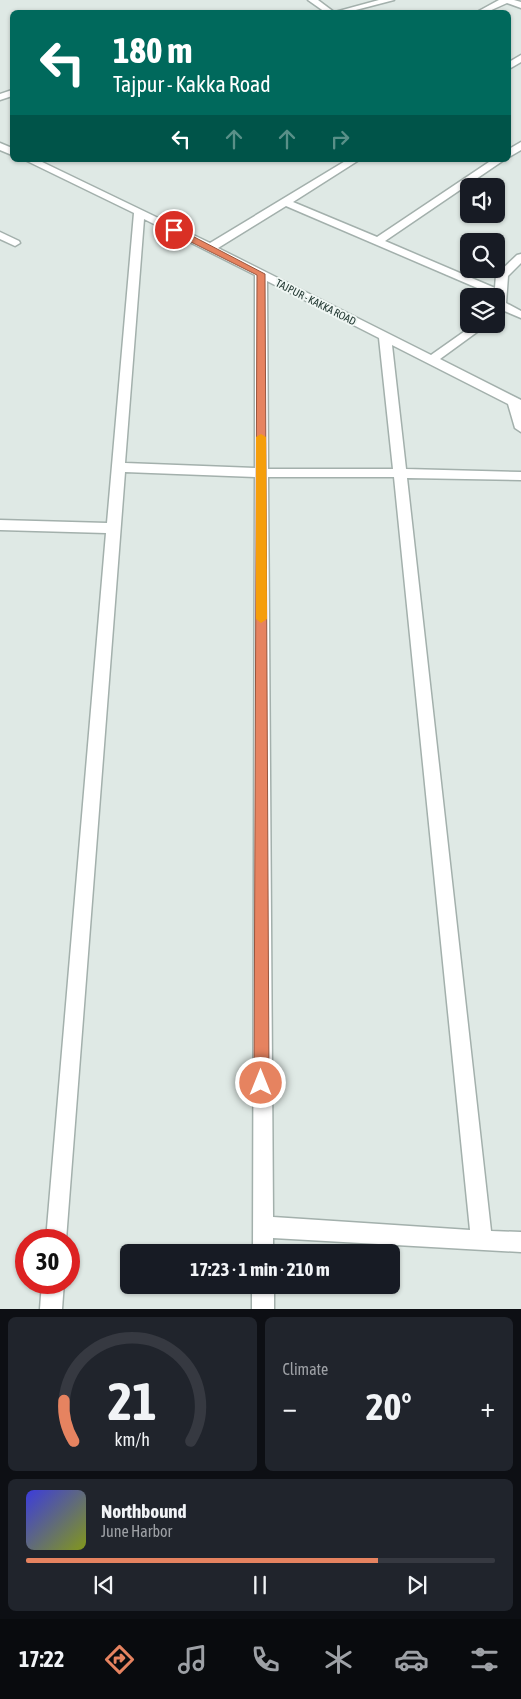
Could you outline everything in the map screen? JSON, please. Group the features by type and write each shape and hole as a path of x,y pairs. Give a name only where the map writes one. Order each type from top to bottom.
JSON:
{"street":[{"path":"312,0 327,10"},
{"path":"348,10 390,0"},
{"path":"485,10 506,0 521,5"},
{"name":"TAJPUR - KAKKA ROAD","path":"34,162 139,212 518,403"},
{"path":"210,248 351,162"},
{"path":"377,242 496,162"},
{"path":"285,202 377,242 469,288"},
{"path":"57,1229 139,212"},
{"path":"0,235 16,243"},
{"path":"501,288 502,275 521,257"},
{"path":"261,274 262,1244"},
{"path":"505,306 521,315"},
{"path":"432,360 470,333"},
{"path":"385,336 482,1241"},
{"path":"518,403 521,428"},
{"path":"118,467 261,473 400,473 521,476"},
{"path":"0,525 113,528"},
{"path":"262,1227 521,1242"},
{"path":"51,1309 52,1294"},
{"path":"263,1294 263,1309"}],"slow traffic":[{"path":"261,437 261,619"}],"route":[{"path":"174,230 261,274 261,1083"}]}
